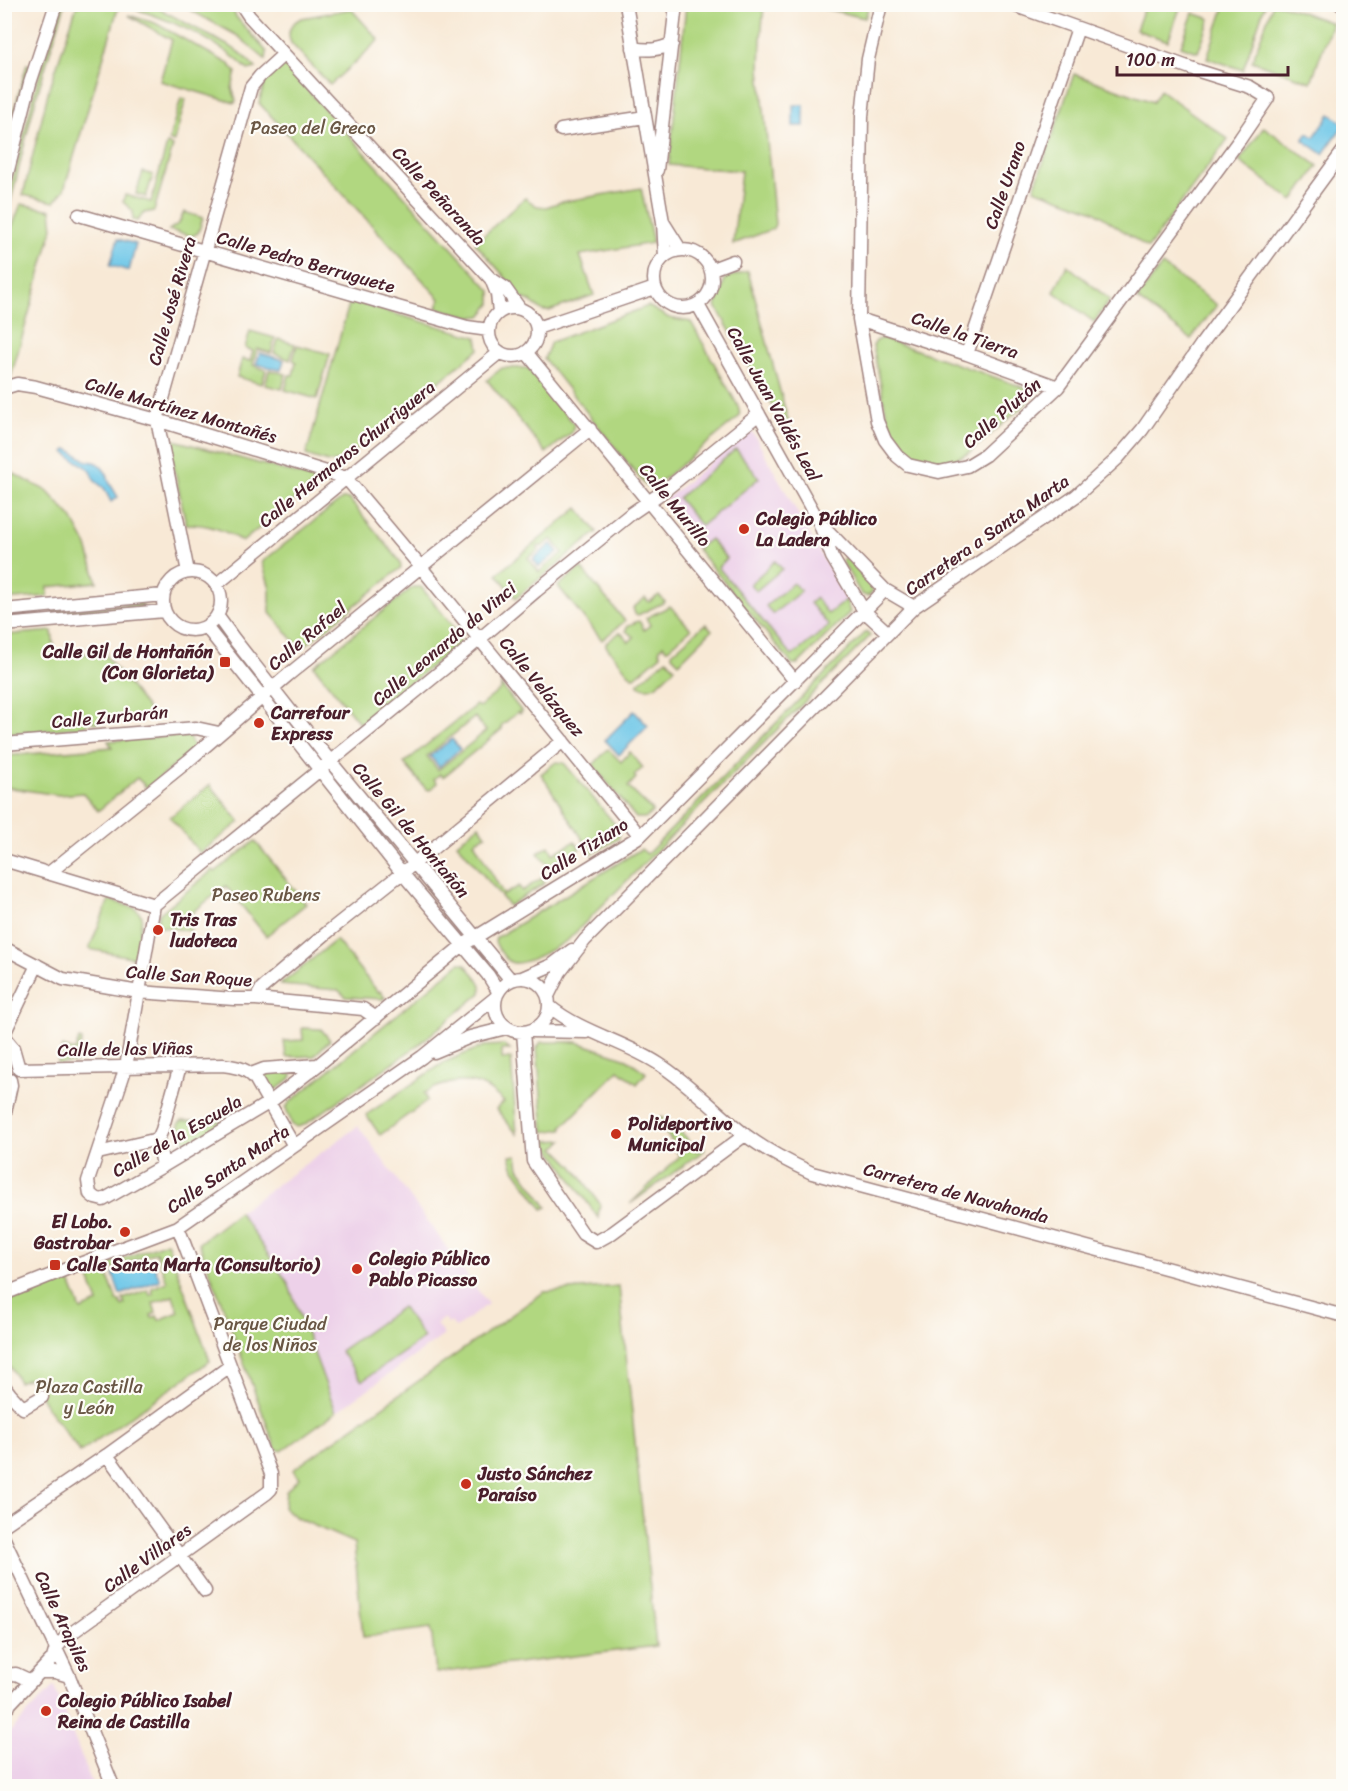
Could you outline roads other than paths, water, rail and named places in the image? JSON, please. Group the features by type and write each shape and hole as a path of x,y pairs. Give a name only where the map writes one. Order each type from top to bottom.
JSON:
{"street":[{"path":"4,186 30,82 56,4"},
{"name":"Calle Peñaranda","path":"241,4 249,16 490,278 505,288 520,309"},
{"path":"626,4 663,222 664,256"},
{"path":"656,180 676,4"},
{"name":"Calle Plutón","path":"881,4 868,59 862,116 859,319 877,421 885,440 897,456 908,465 939,472 967,466 985,455 1058,387 1268,98 1250,87 1078,28"},
{"path":"1010,4 1078,28"},
{"name":"Calle Urano","path":"967,354 1078,28"},
{"path":"633,48 649,51 672,44"},
{"name":"Calle José Rivera","path":"188,572 157,420 250,87 284,54"},
{"path":"561,130 645,117"},
{"name":"Carretera a Santa Marta","path":"549,1001 560,972 585,940 914,607 1076,496 1117,459 1142,430 1203,342 1344,150"},
{"name":"Calle Pedro Berruguete","path":"79,215 467,327 489,330"},
{"path":"663,222 680,249"},
{"path":"680,249 694,251 705,258 712,269 713,283 708,296 698,305 685,308 673,306 662,299 655,288 654,279 658,262 664,256 680,249"},
{"path":"712,269 733,261"},
{"name":"Calle Peñaranda","path":"490,278 498,294 499,312"},
{"path":"537,328 655,288"},
{"name":"Calle Juan Valdés Leal","path":"698,305 819,522 832,557 864,611 888,633"},
{"path":"509,308 520,309 531,316 537,328 536,338 526,352 508,356 493,346 489,330 492,320 499,312 509,308"},
{"name":"Calle la Tierra","path":"859,319 967,354 1058,387"},
{"name":"Calle Hermanos Churriguera","path":"217,584 500,352"},
{"name":"Calle Murillo","path":"526,352 795,681"},
{"name":"Calle Martínez Montañés","path":"4,388 17,384 36,387 157,420 346,478"},
{"name":"Calle Leonardo da Vinci","path":"154,905 545,584 759,414"},
{"name":"Calle Rafael","path":"49,873 420,566 590,429"},
{"name":"Calle Velázquez","path":"346,478 640,836"},
{"name":"Calle Juan Valdés Leal","path":"819,522 885,590 914,607"},
{"path":"188,572 197,572 208,576 217,584 222,606 218,617 207,628 194,631 182,629 171,622 164,612 163,595 168,585 176,577 188,572"},
{"name":"Calle Tiziano","path":"270,1102 463,945 640,836 885,590"},
{"path":"4,610 163,595"},
{"path":"4,625 164,612"},
{"name":"Calle Gil de Hontañón","path":"218,617 272,689 476,938 517,979"},
{"name":"Calle Gil de Hontañón","path":"207,628 402,873 488,975 497,994"},
{"name":"Calle Zurbarán","path":"4,744 196,728 219,733"},
{"path":"256,999 262,988 329,931 563,741"},
{"path":"4,860 154,905 126,1067 98,1153"},
{"name":"Carretera a Santa Marta","path":"517,979 552,965 585,940"},
{"name":"Calle San Roque","path":"4,948 63,979 139,992 256,999 363,1009 376,1018"},
{"path":"4,1117 12,1085 7,1081 14,1077 19,1069 13,1048 4,1035 37,965"},
{"path":"517,979 533,980 542,986 549,1001 547,1017 541,1025 527,1032 514,1032 506,1028 498,1020 495,1009 497,994 504,984 517,979"},
{"name":"Calle Santa Marta","path":"4,1294 178,1227 422,1057 497,994"},
{"name":"Carretera de Navahonda","path":"549,1001 563,1017 593,1033 642,1053 662,1066 745,1135 778,1157 812,1173 1344,1316"},
{"name":"Calle Santa Marta","path":"422,1057 470,1037 506,1028"},
{"path":"527,1032 533,1161 583,1234 596,1242 612,1233 745,1135"},
{"name":"Carretera de Navahonda","path":"527,1032 593,1033"},
{"name":"Calle de las Viñas","path":"19,1069 223,1065 240,1067 251,1074 264,1069 318,1065"},
{"path":"163,1166 158,1139 180,1066"},
{"path":"251,1074 270,1102 294,1146"},
{"name":"Calle de la Escuela","path":"98,1153 88,1181 90,1194 103,1200 270,1102"},
{"path":"98,1153 158,1139"},
{"path":"4,1525 107,1455 230,1366 178,1227"},
{"name":"Calle Villares","path":"7,1708 53,1658 56,1648 66,1637 267,1493 272,1485 271,1474 230,1366"},
{"path":"4,1386 23,1408 42,1397"},
{"path":"107,1455 205,1591"},
{"name":"Calle Arapiles","path":"4,1539 69,1676 113,1786"},
{"path":"7,1708 5,1680 32,1680 55,1672 69,1676"}],"water":[{"path":"793,105 804,105 804,126 793,126"},
{"path":"1330,114 1343,123 1343,126 1323,154 1303,140 1308,133 1314,137"},
{"path":"118,239 136,244 129,271 110,265"},
{"path":"260,353 284,360 281,370 256,364"},
{"path":"68,449 87,461 101,466 118,497 111,502 104,488 95,481 90,470 65,452"},
{"path":"551,544 558,552 539,567 533,559"},
{"path":"634,711 648,726 619,755 605,740"},
{"path":"452,739 460,749 439,767 430,756"},
{"path":"152,1259 160,1280 120,1295 113,1274"}],"place":[{"name":"Colegio Público La Ladera","path":"744,529"},
{"name":"Calle Gil de Hontañón (Con Glorieta)","path":"225,662"},
{"name":"Carrefour Express","path":"259,723"},
{"name":"Tris Tras ludoteca","path":"158,930"},
{"name":"Polideportivo Municipal","path":"616,1134"},
{"name":"El Lobo. Gastrobar","path":"125,1232"},
{"name":"Calle Santa Marta (Consultorio)","path":"55,1265"},
{"name":"Colegio Público Pablo Picasso","path":"357,1269"},
{"name":"Justo Sánchez Paraíso","path":"466,1484"},
{"name":"Colegio Público Isabel Reina de Castilla","path":"46,1711"}],"park label":[{"name":"Paseo del Greco","path":"313,128"},
{"name":"Paseo Rubens","path":"266,895"},
{"name":"Parque Ciudad de los Niños","path":"270,1334"},
{"name":"Plaza Castilla y León","path":"89,1397"}]}
